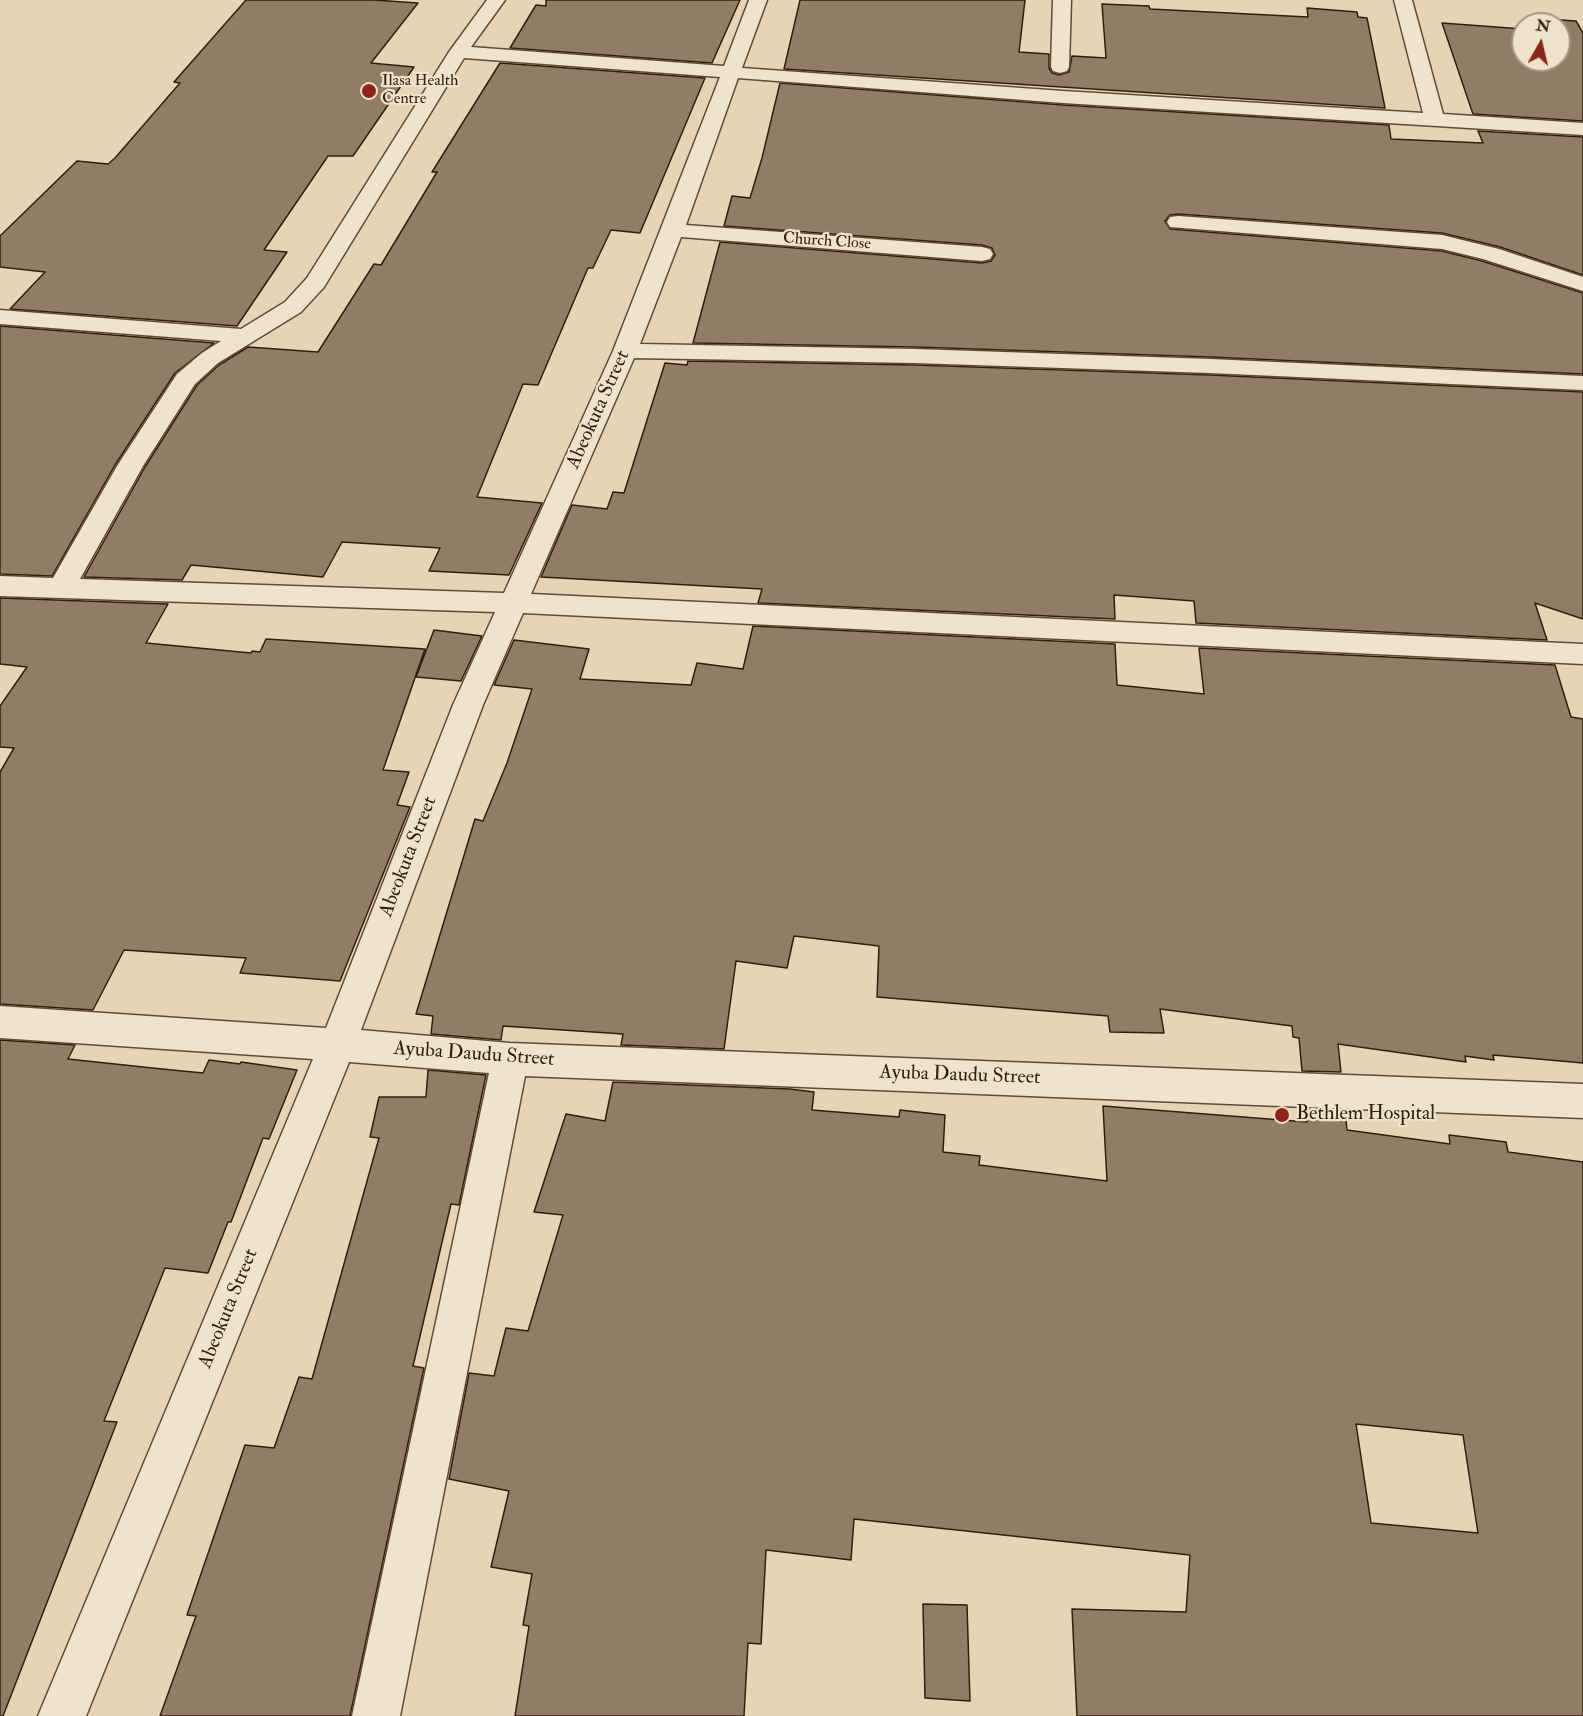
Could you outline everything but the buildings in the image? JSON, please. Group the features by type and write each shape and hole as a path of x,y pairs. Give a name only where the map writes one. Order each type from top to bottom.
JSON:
{"street":[{"path":"62,587 130,466 186,379 210,358 293,306 316,282 458,52 496,0"},
{"name":"Abeokuta Street","path":"62,1716 337,1046 468,705 626,351 758,0"},
{"path":"1060,67 1062,0"},
{"path":"1403,0 1434,119"},
{"path":"458,52 1063,98 1583,129"},
{"path":"1178,222 1443,242 1491,254 1583,284"},
{"name":"Church Close","path":"673,230 982,254"},
{"path":"0,316 243,336"},
{"path":"626,351 915,356 1210,366 1583,383"},
{"path":"0,586 513,603 1583,654"},
{"name":"Ayuba Daudu Street","path":"0,1022 458,1053 510,1059 1583,1101"},
{"path":"376,1716 510,1059"}],"place":[{"name":"Ilasa Health Centre","path":"369,91"},
{"name":"Bethlem Hospital","path":"1282,1115"}]}
